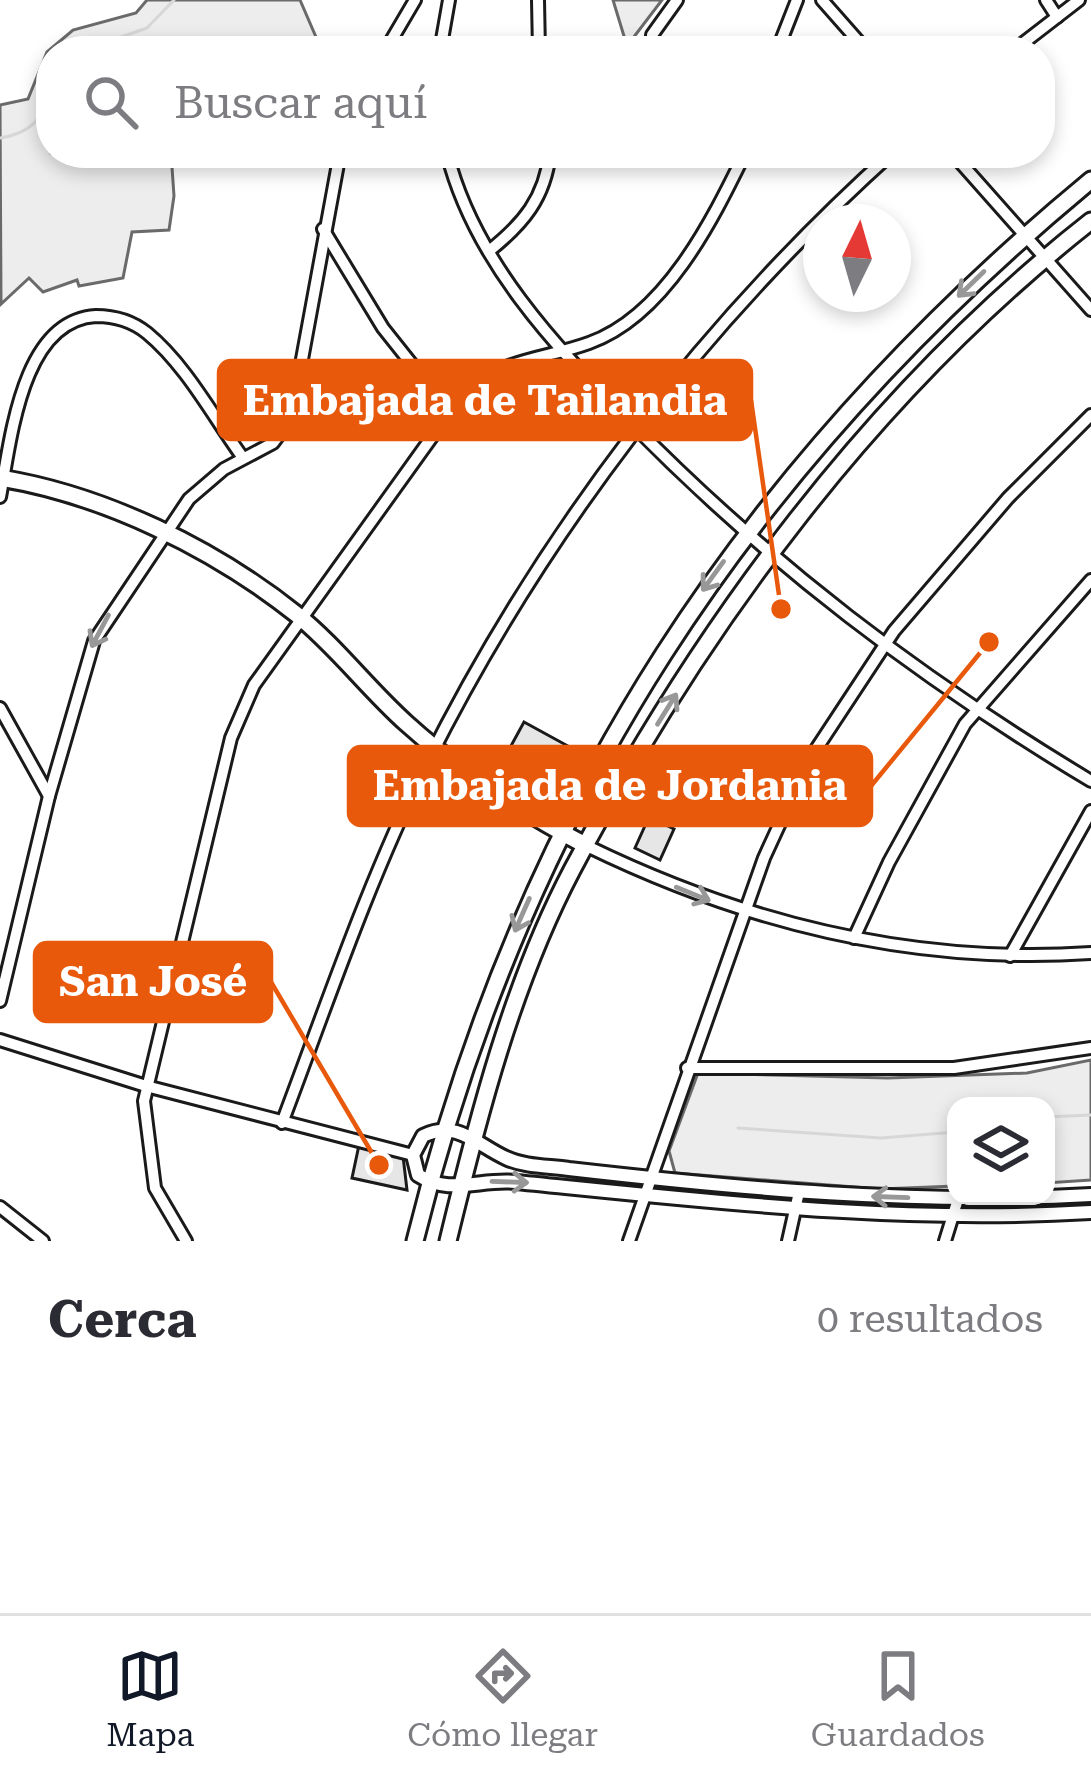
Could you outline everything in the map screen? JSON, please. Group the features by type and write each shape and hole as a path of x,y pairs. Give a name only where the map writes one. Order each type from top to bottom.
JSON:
{"main road":[{"path":"415,1241 444,1130 502,962 562,833 656,660 744,535 891,365 1022,237 1091,180"},
{"path":"448,1241 475,1137 538,946 587,846 683,682 770,557 911,386 1091,220"},
{"path":"2,478 57,489 165,534 301,618 435,748 587,846"}],"street":[{"path":"394,36 415,0"},
{"path":"443,36 449,0"},
{"path":"538,0 539,36"},
{"path":"652,35 677,0"},
{"path":"783,36 797,0"},
{"path":"822,0 854,36"},
{"path":"1046,0 1057,17"},
{"path":"1032,36 1079,0"},
{"path":"0,1001 49,796 94,641 205,483 273,443 291,419 337,168"},
{"path":"452,168 489,251 562,350 744,535 882,646 974,711 1091,781"},
{"path":"489,251 513,232 539,198 546,168"},
{"path":"186,1241 167,1213 149,1168 146,1086 239,714 301,618 449,411 494,369 603,338 643,312 676,270 736,168"},
{"path":"282,1123 362,910 435,748 535,574 636,429 761,282 877,168"},
{"path":"964,168 1091,310"},
{"path":"323,229 383,328 449,411"},
{"path":"0,497 39,349 61,325 92,316 128,321 159,344 243,458"},
{"path":"629,1241 641,1194 748,913 772,837 799,779 882,646 1008,498 1091,415"},
{"path":"854,938 889,862 974,711 1091,580"},
{"path":"0,708 49,796"},
{"path":"1010,956 1091,811"},
{"path":"587,846 748,913 854,938 1010,956 1091,953"},
{"path":"0,1040 146,1086 413,1154"},
{"path":"687,1068 954,1068 1091,1048"},
{"path":"947,1199 800,1192 523,1164 475,1137 444,1130 423,1136 413,1154 418,1175 430,1183 461,1187 503,1180 795,1210 952,1217 1091,1212"},
{"path":"788,1241 800,1192"},
{"path":"1055,1196 1091,1195"},
{"path":"945,1241 956,1205"},
{"path":"0,1208 43,1241"}],"shaded area":[{"path":"147,0 300,0 316,36 66,36 136,13"},
{"path":"613,0 662,0 635,36 624,36"},
{"path":"36,79 36,168 172,168 174,196 169,230 132,232 123,278 79,286 77,280 43,292 29,278 1,304 0,105 28,99"},
{"path":"1091,1060 1091,1180 1055,1182 1055,1097 947,1097 947,1186 880,1189 675,1173 669,1151 698,1073 888,1078 1027,1073"}],"building":[{"path":"524,722 577,751 562,778 536,764 525,782 499,768"},
{"path":"649,817 674,829 660,860 635,848"},
{"path":"359,1145 403,1156 407,1190 352,1178"}],"waterway":[{"path":"124,36 147,28 174,0"},
{"path":"0,138 36,120"},
{"path":"1055,1117 1091,1115"},
{"path":"738,1128 881,1138 947,1133"}],"place":[{"name":"Embajada de Tailandia","path":"781,609"},
{"name":"Embajada de Jordania","path":"989,642"},
{"name":"San José","path":"379,1165"}]}
